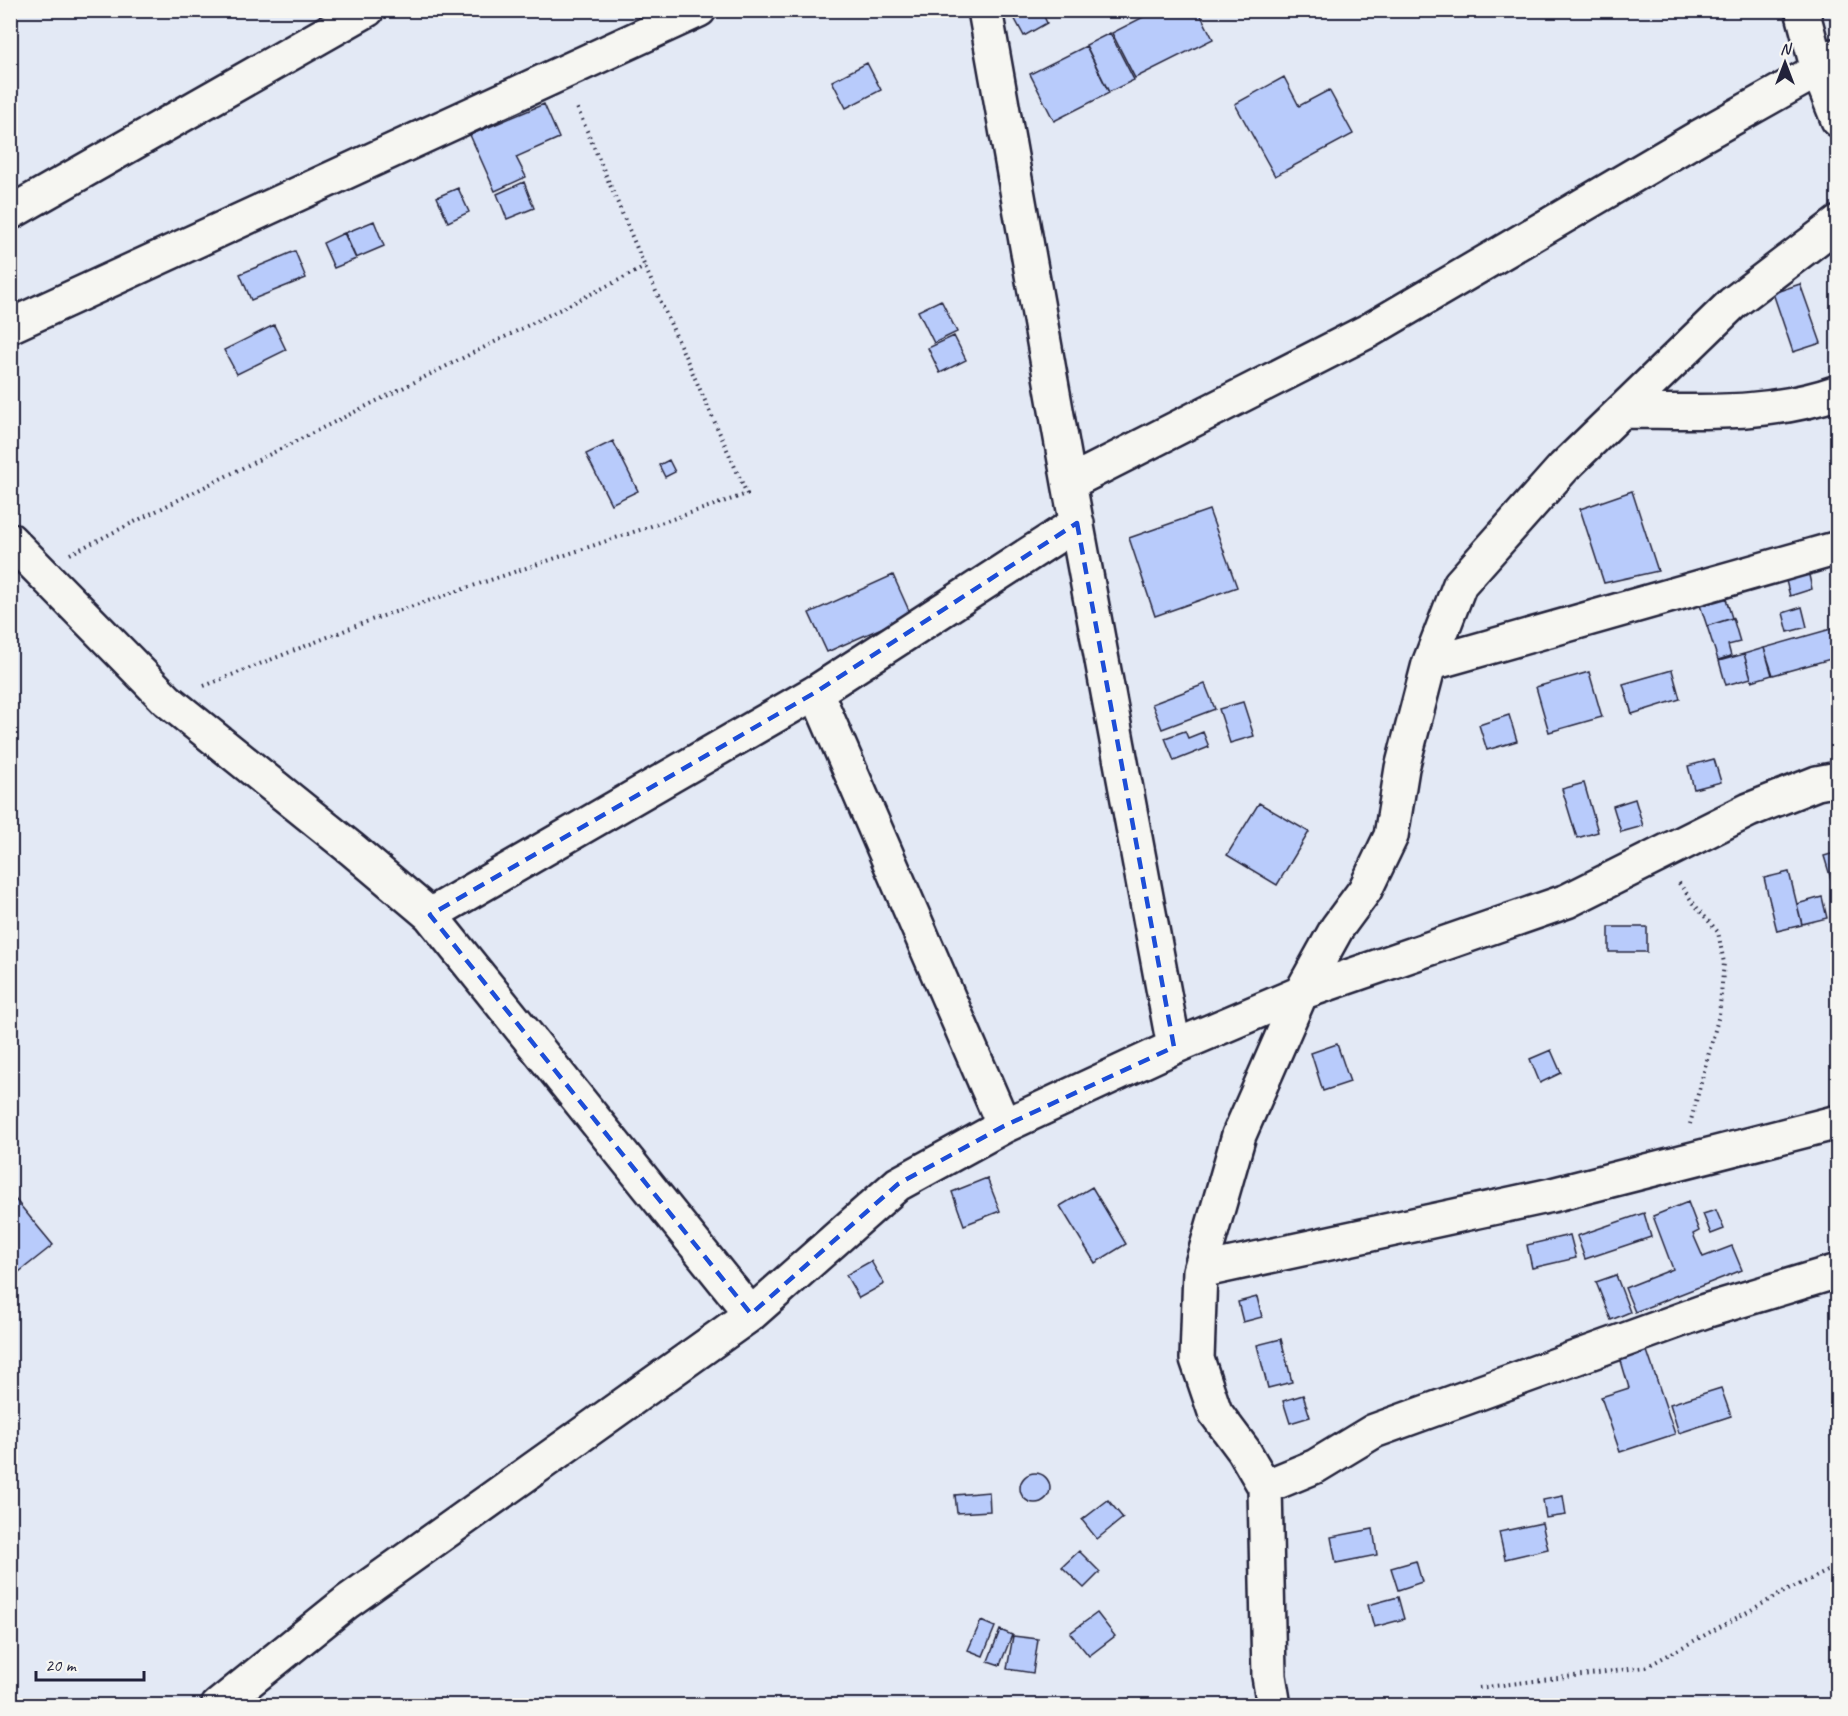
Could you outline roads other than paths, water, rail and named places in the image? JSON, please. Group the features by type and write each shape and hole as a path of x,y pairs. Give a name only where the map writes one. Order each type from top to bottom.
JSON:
{"street":[{"path":"10,213 367,10"},
{"path":"10,326 699,10"},
{"path":"986,10 1174,1047"},
{"path":"1802,10 1828,61 1838,120"},
{"path":"1070,483 1370,330 1828,61"},
{"path":"1274,1706 1269,1676 1265,1487 1244,1451 1215,1412 1197,1359 1200,1271 1239,1134 1301,993 1337,928 1365,890 1390,836 1402,768 1429,664 1460,584 1564,467 1733,303 1838,223"},
{"path":"1622,411 1749,411 1815,400 1838,392"},
{"path":"430,915 816,692 1077,522"},
{"path":"10,540 167,700 430,915 751,1314"},
{"path":"1429,664 1838,548"},
{"path":"816,692 1004,1126"},
{"path":"218,1706 347,1602 751,1314 898,1184 1004,1126 1174,1047 1301,993 1567,901 1749,810 1817,783 1838,779"},
{"path":"1200,1271 1552,1195 1838,1122"},
{"path":"1265,1487 1316,1466 1374,1431 1705,1311 1838,1271"}]}
